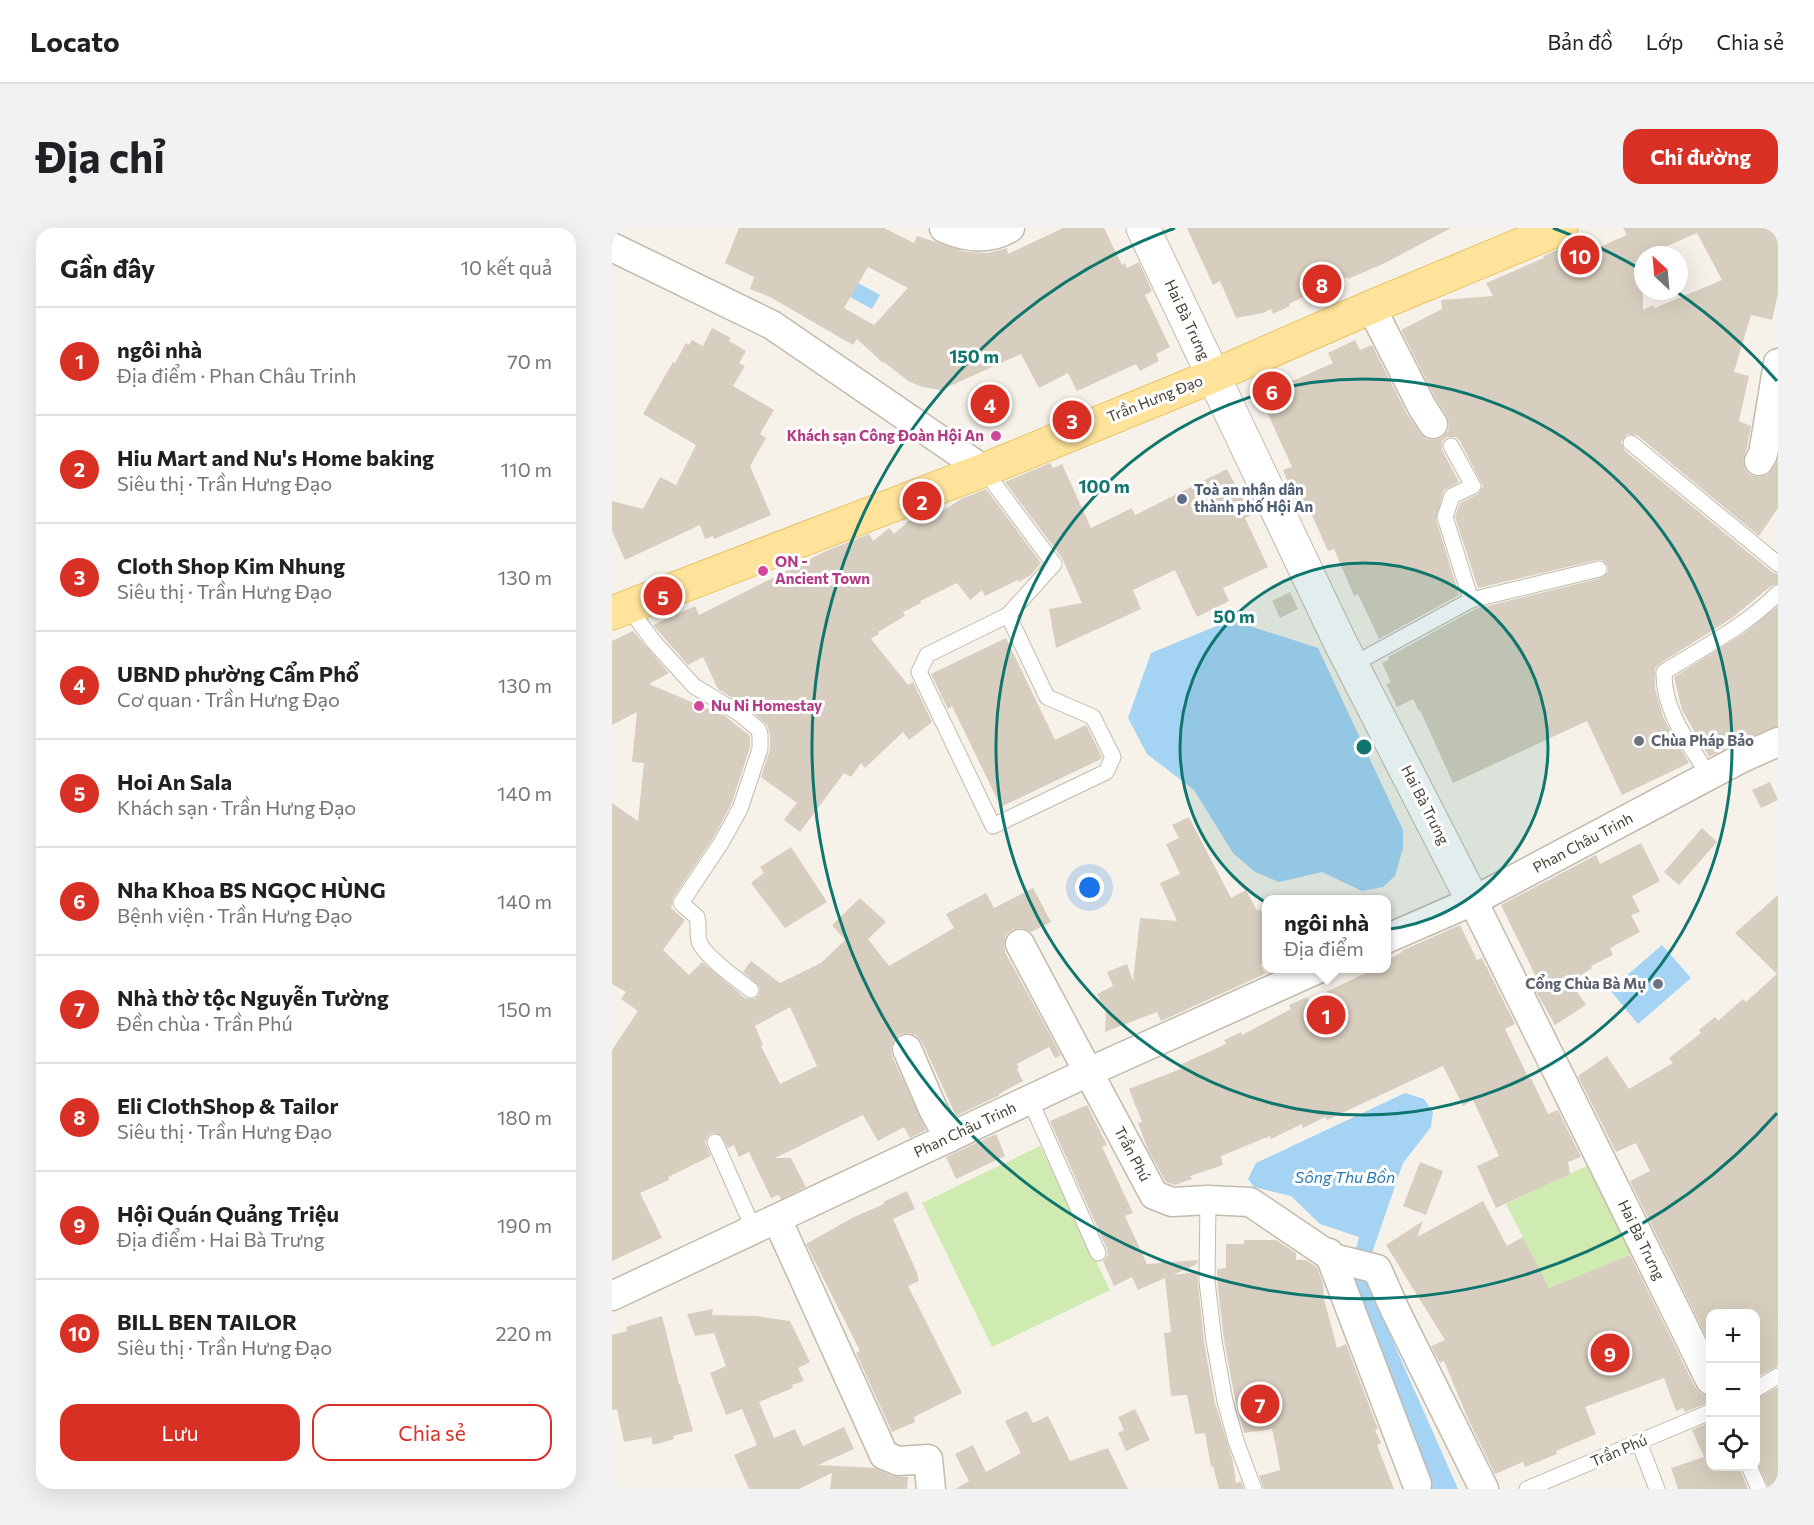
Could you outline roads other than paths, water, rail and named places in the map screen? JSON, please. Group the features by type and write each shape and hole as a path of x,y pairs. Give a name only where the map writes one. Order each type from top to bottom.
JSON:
{"main road":[{"name":"Trần Hưng Đạo","path":"620,610 984,470 1213,376 1561,228"}],"street":[{"path":"944,228 957,234 977,238 1010,228"},
{"name":"Hai Bà Trưng","path":"1143,228 1352,665 1473,901 1706,1372"},
{"path":"612,247 772,325 984,470"},
{"path":"1371,307 1433,424"},
{"path":"1759,461 1778,363"},
{"name":"Phan Châu Trinh","path":"1391,937 1473,901 1708,776 1778,742"},
{"name":"Trần Phú","path":"1020,944 1154,1195 1172,1202 1208,1200 1250,1202 1331,1255 1377,1269 1484,1489"},
{"name":"Phan Châu Trinh","path":"612,1296 1089,1072 1311,973"},
{"path":"907,1049 933,1109 949,1138"},
{"path":"766,1224 884,1455 898,1461 928,1459 931,1489"},
{"path":"1331,1255 1416,1484"}],"lane":[{"path":"1631,443 1778,564"},
{"path":"1451,446 1473,486 1452,496 1445,517 1472,600"},
{"path":"984,470 1054,564 1008,615 927,655 919,672 993,826 1106,772 1113,757 1093,717 1047,697 1008,615"},
{"path":"1352,665 1472,600 1599,569"},
{"path":"1708,776 1669,706 1663,689 1664,672 1746,620 1778,593"},
{"path":"620,610 654,642 694,686 740,714 758,729 760,734 760,749 740,808 721,843 681,903 697,917 698,940 701,946 722,967 751,990"},
{"path":"1030,1100 1098,1253"},
{"path":"715,1142 766,1224"},
{"path":"1208,1200 1207,1281 1214,1341 1225,1401 1236,1441 1254,1489"},
{"path":"1760,1386 1778,1376"},
{"name":"Trần Phú","path":"1527,1489 1706,1414"},
{"path":"1640,1442 1657,1489"},
{"path":"1751,1471 1759,1489"}],"water":[{"path":"849,278 880,295 872,309 841,292"},
{"path":"1231,620 1318,648 1403,830 1403,848 1395,876 1383,887 1362,891 1322,872 1279,882 1255,872 1233,853 1194,790 1147,754 1128,718 1151,653"},
{"path":"1662,945 1691,978 1638,1024 1610,990"},
{"name":"Sông Thu Bồn","path":"1405,1093 1424,1099 1433,1112 1431,1127 1403,1163 1364,1276 1458,1489 1427,1489 1338,1265 1357,1246 1359,1237 1320,1224 1291,1196 1254,1187 1248,1179 1256,1163"}],"place":[{"name":"BILL BEN TAILOR","path":"1580,255"},
{"name":"Eli ClothShop & Tailor","path":"1322,284"},
{"name":"Nha Khoa BS NGỌC HÙNG","path":"1272,391"},
{"name":"UBND phường Cẩm Phổ","path":"990,404"},
{"name":"Cloth Shop Kim Nhung","path":"1072,420"},
{"name":"Khách sạn Công Đoàn Hội An","path":"996,436"},
{"name":"Toà an nhân dân thành phố Hội An","path":"1182,499"},
{"name":"Hiu Mart and Nu's Home baking","path":"922,501"},
{"name":"ON - Ancient Town","path":"763,571"},
{"name":"Hoi An Sala","path":"663,596"},
{"name":"Nu Ni Homestay","path":"699,706"},
{"name":"Chùa Pháp Bảo","path":"1639,741"},
{"name":"Cổng Chùa Bà Mụ","path":"1658,984"},
{"name":"ngôi nhà","path":"1326,1015"},
{"name":"Hội Quán Quảng Triệu","path":"1610,1353"},
{"name":"Nhà thờ tộc Nguyễn Tường","path":"1260,1404"}]}
